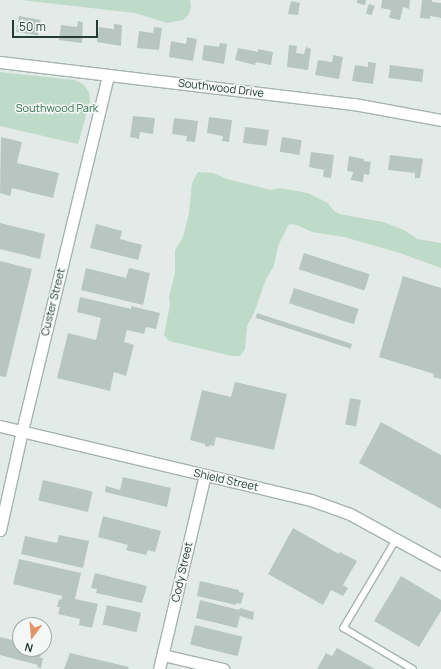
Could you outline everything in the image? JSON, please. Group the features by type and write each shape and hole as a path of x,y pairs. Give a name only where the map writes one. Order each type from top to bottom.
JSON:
{"street":[{"name":"Southwood Drive","path":"0,62 354,104 441,120"},
{"name":"Custer Street","path":"0,530 22,431 108,75"},
{"name":"Shield Street","path":"0,426 311,500 350,514 441,564"},
{"name":"Cody Street","path":"159,669 205,475"},
{"path":"163,655 222,669"}],"lane":[{"path":"397,539 344,628 413,669"}],"green space":[{"path":"21,0 190,0 191,7 189,14 183,20 167,23 135,13"},
{"name":"Southwood Park","path":"0,72 74,80 83,84 89,92 90,101 78,144 0,126"},
{"path":"198,172 213,173 227,179 271,190 279,188 308,193 328,203 333,210 339,214 383,222 404,230 417,239 441,243 441,268 400,253 344,237 312,232 297,225 289,224 278,246 274,266 266,279 254,313 247,326 245,349 240,356 232,356 169,341 164,335 170,305 169,297 175,273 175,250 183,237 189,214 192,183"}],"building":[{"path":"357,0 366,0 365,5 357,3"},
{"path":"382,0 410,0 409,9 403,7 400,20 389,18 391,10 381,8"},
{"path":"422,0 432,0 432,2 441,3 441,18 430,16 430,19 420,18"},
{"path":"291,1 300,3 298,15 288,14"},
{"path":"369,4 375,6 372,15 366,14"},
{"path":"19,16 41,20 38,36 16,32"},
{"path":"78,21 83,22 82,43 59,40 61,25 77,27"},
{"path":"114,24 122,25 121,46 97,42 99,27 114,29"},
{"path":"154,27 162,28 159,50 137,48 139,31 153,33"},
{"path":"187,37 197,39 193,61 169,57 171,41 186,44"},
{"path":"220,43 227,44 224,64 202,60 204,45 219,47"},
{"path":"289,45 297,46 296,53 304,54 306,47 311,49 308,70 287,67"},
{"path":"238,48 258,52 258,49 273,52 271,65 256,62 255,65 235,60"},
{"path":"333,55 343,57 339,79 315,75 318,60 332,62"},
{"path":"368,62 376,63 373,84 352,81 355,65 368,67"},
{"path":"390,65 424,69 422,82 388,78"},
{"path":"133,116 155,118 153,134 140,132 139,139 130,137"},
{"path":"209,117 232,120 229,142 222,141 223,136 207,133"},
{"path":"174,118 198,121 195,142 186,141 187,136 172,134"},
{"path":"245,127 269,130 267,146 243,143"},
{"path":"1,137 22,142 17,163 59,173 53,198 12,188 10,196 0,193"},
{"path":"282,137 302,140 299,155 280,152"},
{"path":"311,152 334,155 331,178 323,177 324,170 309,167"},
{"path":"390,155 423,159 420,178 415,178 415,173 388,170"},
{"path":"349,156 371,162 369,175 364,174 363,182 351,180 353,172 347,171"},
{"path":"0,223 45,234 40,259 0,249"},
{"path":"96,224 122,231 120,239 142,245 138,260 90,248"},
{"path":"304,253 370,274 364,290 299,269"},
{"path":"0,261 32,269 6,377 0,376"},
{"path":"86,268 126,278 129,268 150,273 143,305 81,290"},
{"path":"403,276 441,288 441,379 433,377 434,374 379,357"},
{"path":"294,288 359,309 354,324 289,303"},
{"path":"80,297 131,309 131,306 160,313 156,329 146,327 144,334 127,330 124,342 134,345 126,376 114,372 110,391 57,378 68,333 96,340 101,318 77,312"},
{"path":"257,313 352,344 351,349 255,318"},
{"path":"235,382 287,394 274,450 216,437 214,446 210,445 209,447 205,446 205,444 190,440 202,390 231,397"},
{"path":"350,398 361,400 356,426 345,425"},
{"path":"381,422 441,455 441,509 359,463"},
{"path":"123,477 171,488 167,507 105,492 106,486 120,490"},
{"path":"43,480 93,491 88,512 38,500"},
{"path":"103,516 161,531 155,552 148,550 146,555 126,550 128,545 98,537"},
{"path":"293,528 339,554 340,552 357,561 343,585 348,588 343,596 331,590 323,605 268,574"},
{"path":"59,535 89,541 83,568 21,554 25,536 57,543"},
{"path":"19,559 81,573 75,599 98,604 92,628 79,625 80,619 58,614 60,607 57,607 59,599 61,600 62,596 13,584"},
{"path":"95,573 147,586 142,603 96,593 97,589 91,588"},
{"path":"401,576 441,600 441,611 419,647 374,621"},
{"path":"200,581 239,590 239,592 244,593 241,604 236,603 236,605 197,596"},
{"path":"200,600 239,610 240,608 254,612 253,620 240,616 237,628 196,618"},
{"path":"107,605 141,613 137,632 103,624"},
{"path":"195,625 243,637 238,656 190,644"},
{"path":"0,637 12,640 12,657 43,658 41,668 37,667 38,665 0,655"},
{"path":"337,648 375,669 317,669 326,653 332,656"},
{"path":"70,653 129,667 128,669 64,669"}]}
